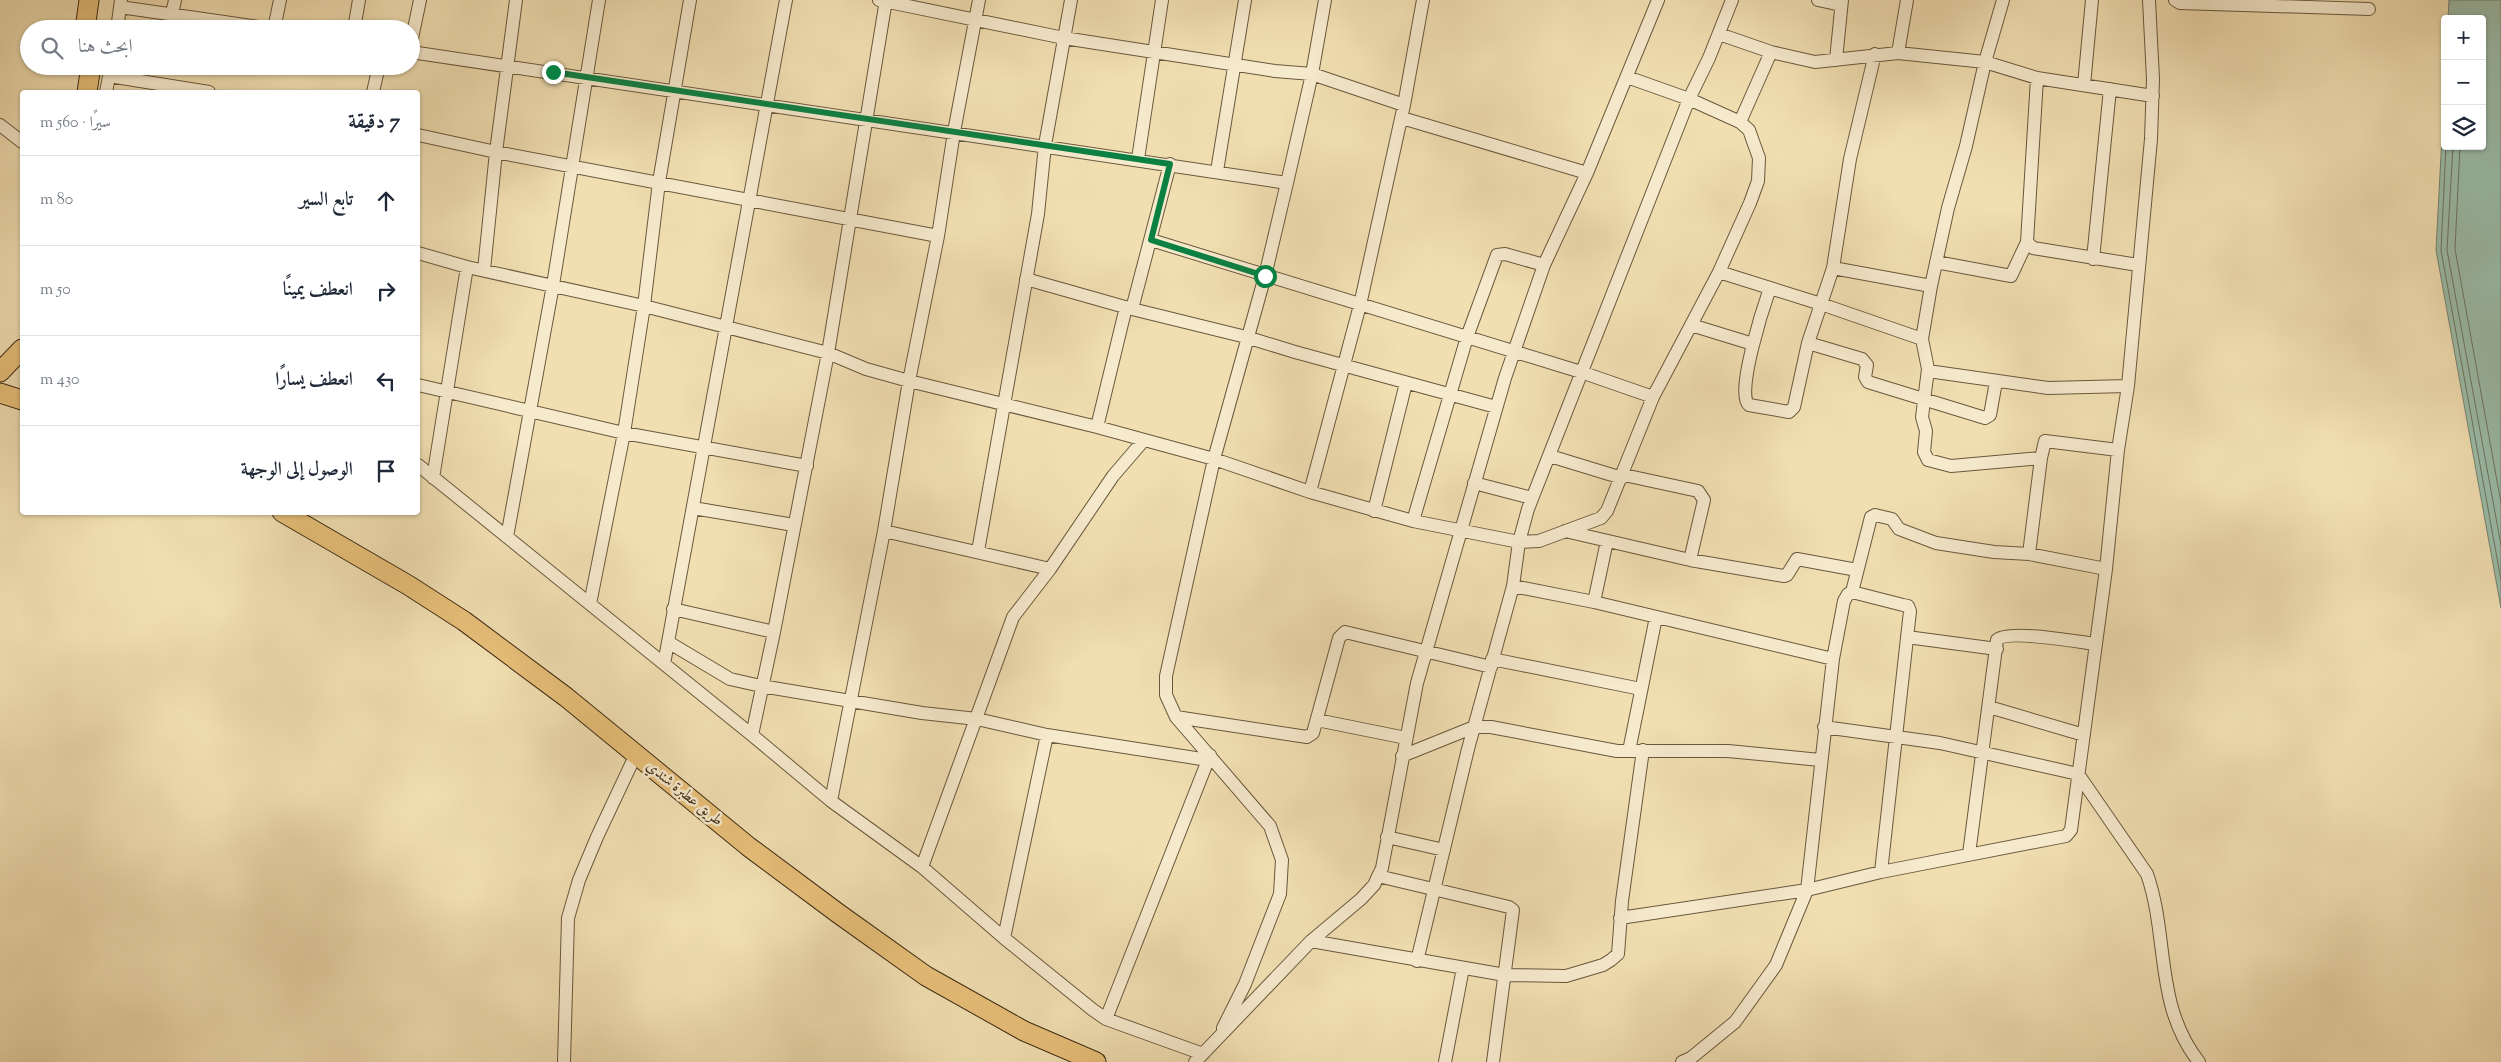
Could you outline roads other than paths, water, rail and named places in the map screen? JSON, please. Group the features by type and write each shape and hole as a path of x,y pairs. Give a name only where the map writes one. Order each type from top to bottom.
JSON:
{"highway":[{"path":"86,20 89,0"},
{"path":"99,20 102,0"},
{"path":"74,90 77,75"},
{"path":"88,90 91,75"},
{"path":"0,372 20,351"},
{"path":"0,393 20,399"},
{"name":"طريق عطبرة شندي","path":"287,515 408,584 464,621 566,697 749,847 926,976 1024,1031 1096,1062"}],"street":[{"path":"172,14 175,0"},
{"path":"276,20 280,0"},
{"path":"356,20 359,0"},
{"path":"416,20 420,0"},
{"path":"484,270 496,152 516,0"},
{"path":"507,537 553,285 599,0"},
{"path":"590,604 624,432 644,306 660,182 690,0"},
{"path":"664,664 786,0"},
{"path":"752,735 828,353 868,119 884,0 1064,38 1154,53 1312,74 1403,112 1587,173"},
{"path":"831,802 884,531 909,381 938,236 954,132 979,0"},
{"path":"978,551 1038,214 1045,145 1071,0"},
{"path":"1138,159 1162,0"},
{"path":"1217,171 1245,0"},
{"path":"1218,1039 1246,984 1280,894 1282,860 1270,826 1209,758 1176,717 1166,695 1166,676 1214,459 1246,337 1265,276 1312,74 1326,0"},
{"path":"1310,492 1360,305 1403,112 1423,0"},
{"path":"420,467 752,735 831,802 922,867 1004,938 1106,1019 1199,1058 1311,941 1361,899 1374,885 1382,868 1402,756 1426,651 1459,530 1496,407 1544,265 1587,173 1658,0"},
{"path":"1417,961 1474,727 1513,586 1519,542 1532,498 1689,99 1719,34 1732,0"},
{"path":"1818,0 1841,3 1836,60"},
{"path":"1898,53 1906,0"},
{"path":"2003,0 1985,62 1966,146 1948,208 1930,286 1922,339 1928,372 1922,417 1926,434 1924,452 1928,460 1951,466 2041,458"},
{"path":"2084,85 2092,0"},
{"path":"1620,918 1807,890 1881,872 2066,836 2071,830 2106,569 2118,450 2128,386 2151,139 2153,96 2149,0"},
{"path":"2175,0 2180,3 2369,9"},
{"path":"118,20 121,4 213,20"},
{"path":"1719,34 1771,52 1815,62 1898,53 1985,62 2037,78 2153,96"},
{"path":"1740,122 1771,52"},
{"path":"420,53 1045,145 1287,183"},
{"path":"1770,288 1753,344 1746,403 1789,412 1794,407 1808,343 1833,268 1850,159 1875,54"},
{"path":"106,90 109,75"},
{"path":"129,75 200,90"},
{"path":"373,90 377,75"},
{"path":"420,254 644,306 828,353 866,369 1097,427 1214,459 1310,492 1413,521 1519,542 1539,540 1601,518 1607,512 1623,477 1653,397 1719,272 1758,181 1760,158 1750,130 1740,122 1689,99 1627,77"},
{"path":"1936,262 2011,276 2027,242 2037,78"},
{"path":"2092,258 2110,90"},
{"path":"0,124 20,140"},
{"path":"420,135 496,152 938,236"},
{"path":"1097,427 1129,308 1151,240 1170,164"},
{"path":"1151,240 1581,372 1653,397"},
{"path":"2027,242 2033,248 2138,265"},
{"path":"1413,521 1467,337 1497,255 1505,254 1544,265"},
{"path":"434,478 467,266"},
{"path":"1833,268 1930,286"},
{"path":"1719,272 1922,339"},
{"path":"1026,279 1129,308 1246,337 1406,384 1496,407"},
{"path":"1691,325 1753,344"},
{"path":"1808,343 1862,359 1867,365 1866,377 1868,382 1988,418 1996,382"},
{"path":"1928,372 2048,388 2128,386"},
{"path":"1374,511 1406,384"},
{"path":"420,385 624,432 807,466"},
{"path":"922,867 1013,617 1050,569 1113,476 1144,440"},
{"path":"2030,554 2041,458 2046,441 2051,440 2118,450"},
{"path":"1550,456 1623,477 1698,491 1702,494 1704,500 1690,560"},
{"path":"1474,483 1532,498"},
{"path":"693,508 794,525"},
{"path":"1682,1062 1691,1058 1735,1022 1776,964 1807,890 1820,760 1833,659 1844,601 1848,594 1852,592 1871,517 1875,514 1892,519 1899,529 1936,543 1994,552 2030,554 2106,569"},
{"path":"884,531 1050,569"},
{"path":"1565,531 1690,560 1784,576 1787,575 1797,559 1857,570"},
{"path":"1594,602 1607,540"},
{"path":"1513,586 1656,616 1833,659"},
{"path":"1852,592 1908,606 1910,611 1881,872"},
{"path":"673,608 774,632"},
{"path":"1629,751 1656,616"},
{"path":"1176,717 1307,737 1313,733 1339,638 1345,632 1426,651 1641,689"},
{"path":"1969,854 1997,640 2004,636 2048,638 2096,644"},
{"path":"1907,637 1997,649"},
{"path":"668,642 730,679 761,686 922,713 977,719 1047,735 1209,758"},
{"path":"1989,707 2084,735"},
{"path":"1317,720 1406,738"},
{"path":"1402,756 1474,727 1503,729 1617,751 1728,751 1820,760"},
{"path":"1824,727 1896,736 1982,752 2078,774 2146,874 2152,892 2164,977 2176,1026 2186,1046 2199,1062"},
{"path":"1004,938 1047,735"},
{"path":"1311,941 1505,975 1566,976 1603,965 1618,954 1620,918 1643,750"},
{"path":"564,1062 568,918 579,880 636,754"},
{"path":"1106,1019 1209,758"},
{"path":"1387,837 1444,850"},
{"path":"1378,876 1434,891 1509,907 1513,910 1494,1062"},
{"path":"1445,1062 1463,968"}],"water":[{"path":"2449,0 2501,0 2501,608 2436,250 2441,150 2486,150 2486,15 2448,15"}]}
